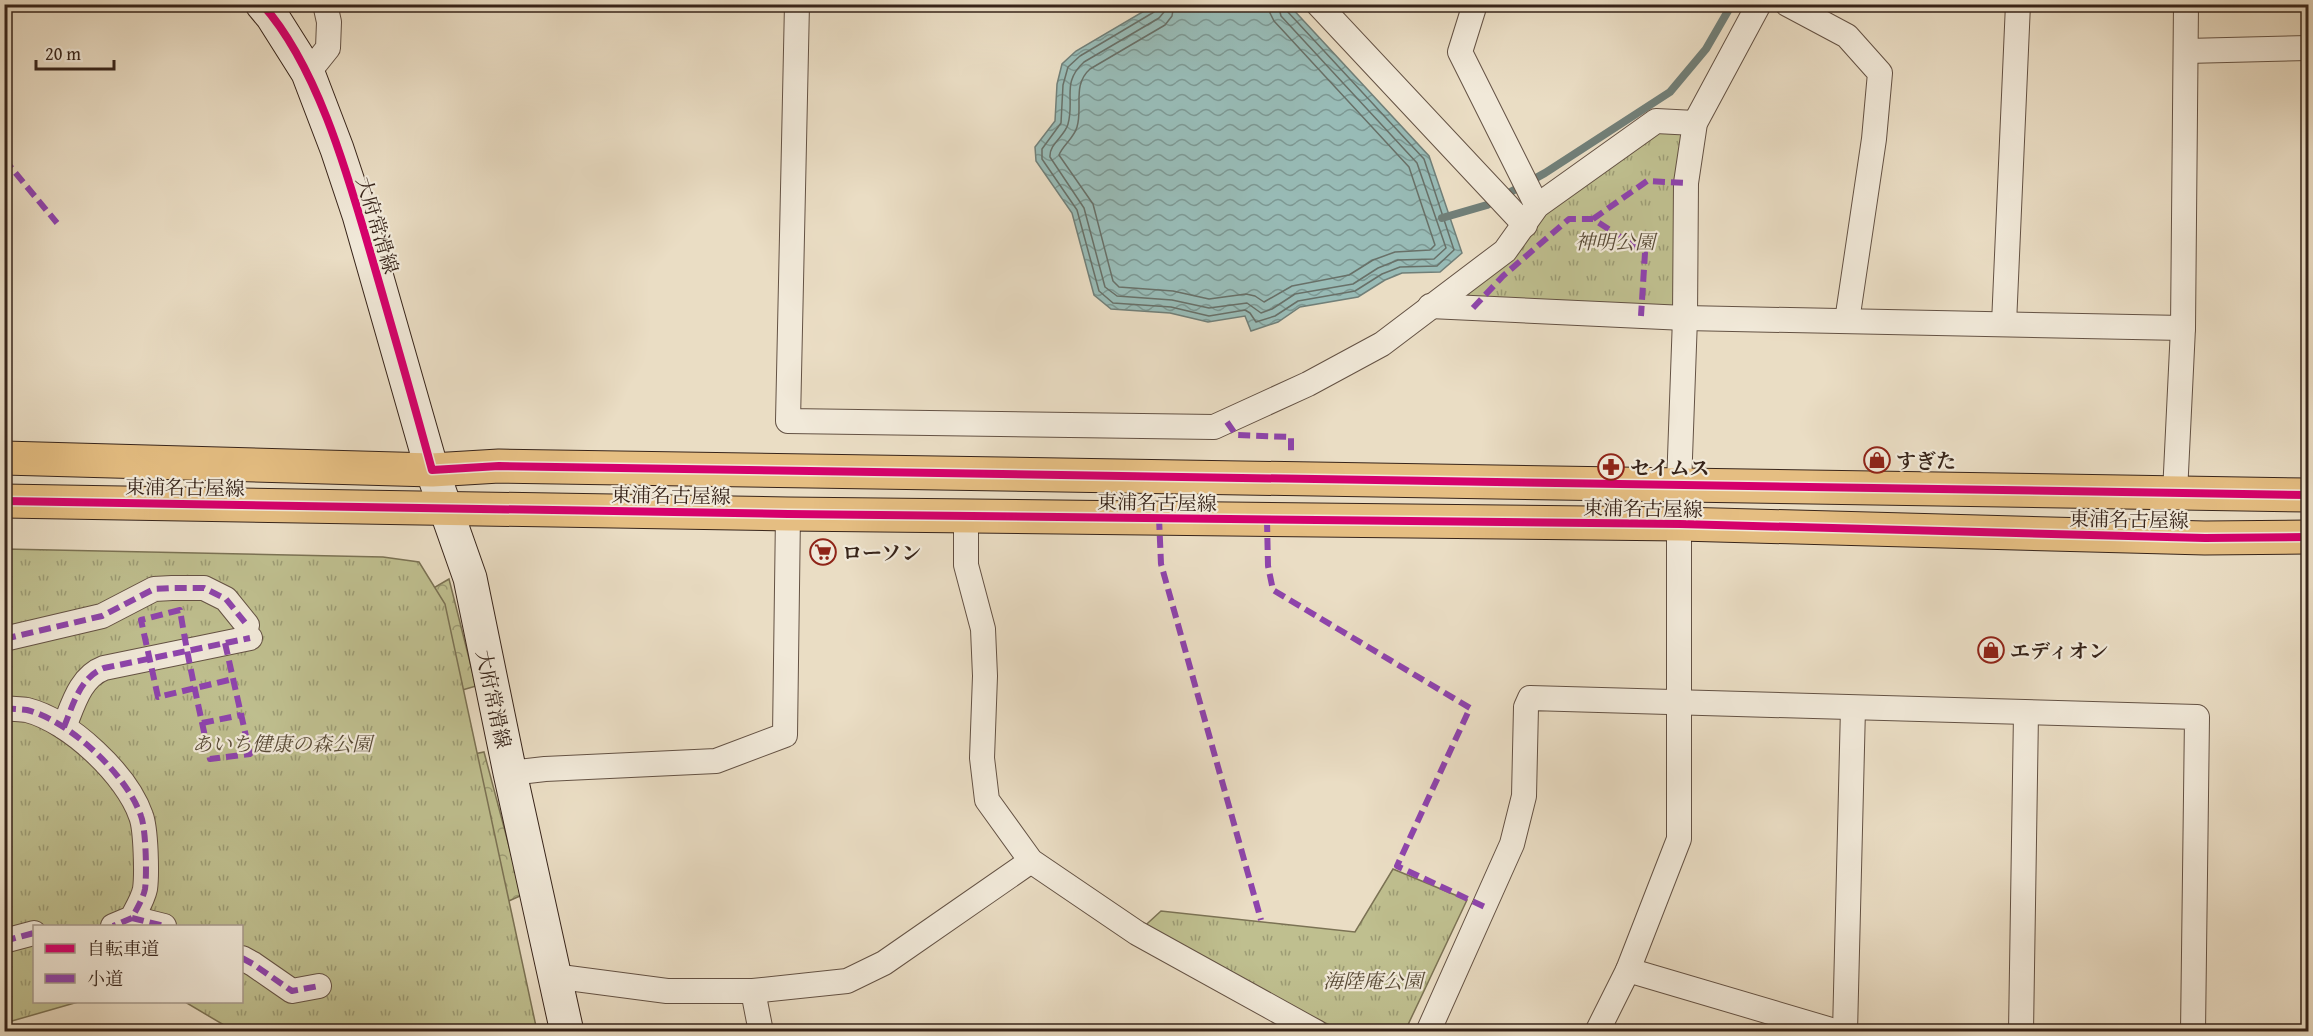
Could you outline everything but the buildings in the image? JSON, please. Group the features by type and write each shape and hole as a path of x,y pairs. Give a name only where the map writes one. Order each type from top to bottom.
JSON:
{"main road":[{"name":"大府常滑線","path":"262,4 308,73 359,216 432,470 470,578 553,976 567,1032"},
{"name":"東浦名古屋線","path":"4,458 432,470 500,466 2308,495"},
{"name":"東浦名古屋線","path":"4,501 788,514 1680,524 2205,538 2308,537"}],"street":[{"path":"308,73 328,48 329,22 325,4"},
{"path":"797,4 788,421 1214,427 1308,384 1382,344 1505,251 1531,216 1656,121 1695,123"},
{"path":"1317,4 1531,216"},
{"path":"1475,4 1460,52 1531,216"},
{"path":"1597,1032 1628,970 1679,839 1679,485 1685,318 1686,183 1695,123 1759,4"},
{"path":"1787,4 1847,36 1880,73 1874,139 1847,321"},
{"path":"2004,324 2018,4"},
{"path":"2175,493 2183,328 2186,4"},
{"path":"2186,51 2308,48"},
{"path":"1430,306 1685,318 2183,328"},
{"path":"510,773 545,769 716,761 785,735 788,514"},
{"path":"966,516 966,564 983,629 985,676 982,758 987,800 1031,861 1137,933 1316,1032"},
{"path":"4,639 102,616 154,589 172,588 204,588 226,598 249,631 92,673 80,689 64,727"},
{"path":"1428,1032 1512,844 1524,796 1526,707 1530,698 2197,717 2193,1032"},
{"path":"4,708 28,710 64,727 94,750 122,781 142,817 145,891 123,922 148,925"},
{"path":"1845,1032 1853,708"},
{"path":"2021,1032 2026,713"},
{"path":"553,976 667,991 753,991 847,981 884,963 1031,861"},
{"path":"4,941 33,933"},
{"path":"243,959 292,991 318,986"},
{"path":"1628,970 1838,1032"},
{"path":"753,991 761,1032"}],"green space":[{"name":"神明公園","path":"1656,121 1695,123 1685,318 1430,306 1525,225"},
{"name":"あいち健康の森公園","path":"5,549 383,557 419,562 445,604 537,1031 234,1031 187,1003 243,1003 243,925 33,925 33,1003 75,1003 5,1023"},
{"path":"449,579 476,686 442,696 418,597"},
{"path":"484,752 522,895 498,906 455,758"},
{"name":"海陸庵公園","path":"1393,869 1467,900 1405,1031 1342,1031 1137,933 1161,911 1355,932"}],"water":[{"path":"1156,4 1289,5 1429,156 1462,253 1440,272 1402,273 1385,280 1358,297 1300,307 1278,322 1251,331 1245,316 1208,322 1170,313 1111,309 1094,295 1072,213 1036,161 1035,147 1055,121 1057,84 1062,64 1076,51"}],"waterway":[{"path":"1442,218 1487,205 1545,173 1670,92 1706,49 1732,4"}],"marked path":[{"path":"4,159 57,223"},
{"path":"1593,219 1647,181 1686,183"},
{"path":"1473,308 1503,276 1569,219 1593,219 1645,253 1641,316"},
{"path":"1227,422 1236,435 1291,437 1291,453"},
{"path":"1159,518 1161,564 1261,920"},
{"path":"1267,520 1268,566 1273,590 1470,708 1397,866 1485,907"},
{"path":"4,639 102,616 154,589 204,588 226,599 247,625"},
{"path":"225,643 250,754 210,759 198,703 194,684 190,666 180,610 141,620 158,697 233,679"},
{"path":"64,727 83,685 96,672 104,668 250,638"},
{"path":"4,708 27,710 61,725 110,767 134,800 144,831 145,889 132,918 115,925"},
{"path":"202,723 241,715"},
{"path":"132,918 160,925"},
{"path":"4,941 33,933"},
{"path":"243,959 292,991 319,986"}],"cycle path":[{"path":"262,4 283,31 301,62 332,131 356,204 432,470 499,466 2308,495"},
{"path":"4,501 788,514 1680,524 2205,538 2308,537"}],"place":[{"name":"すぎた","path":"1877,460"},
{"name":"セイムス","path":"1611,467"},
{"name":"ローソン","path":"823,552"},
{"name":"エディオン","path":"1991,650"}]}
